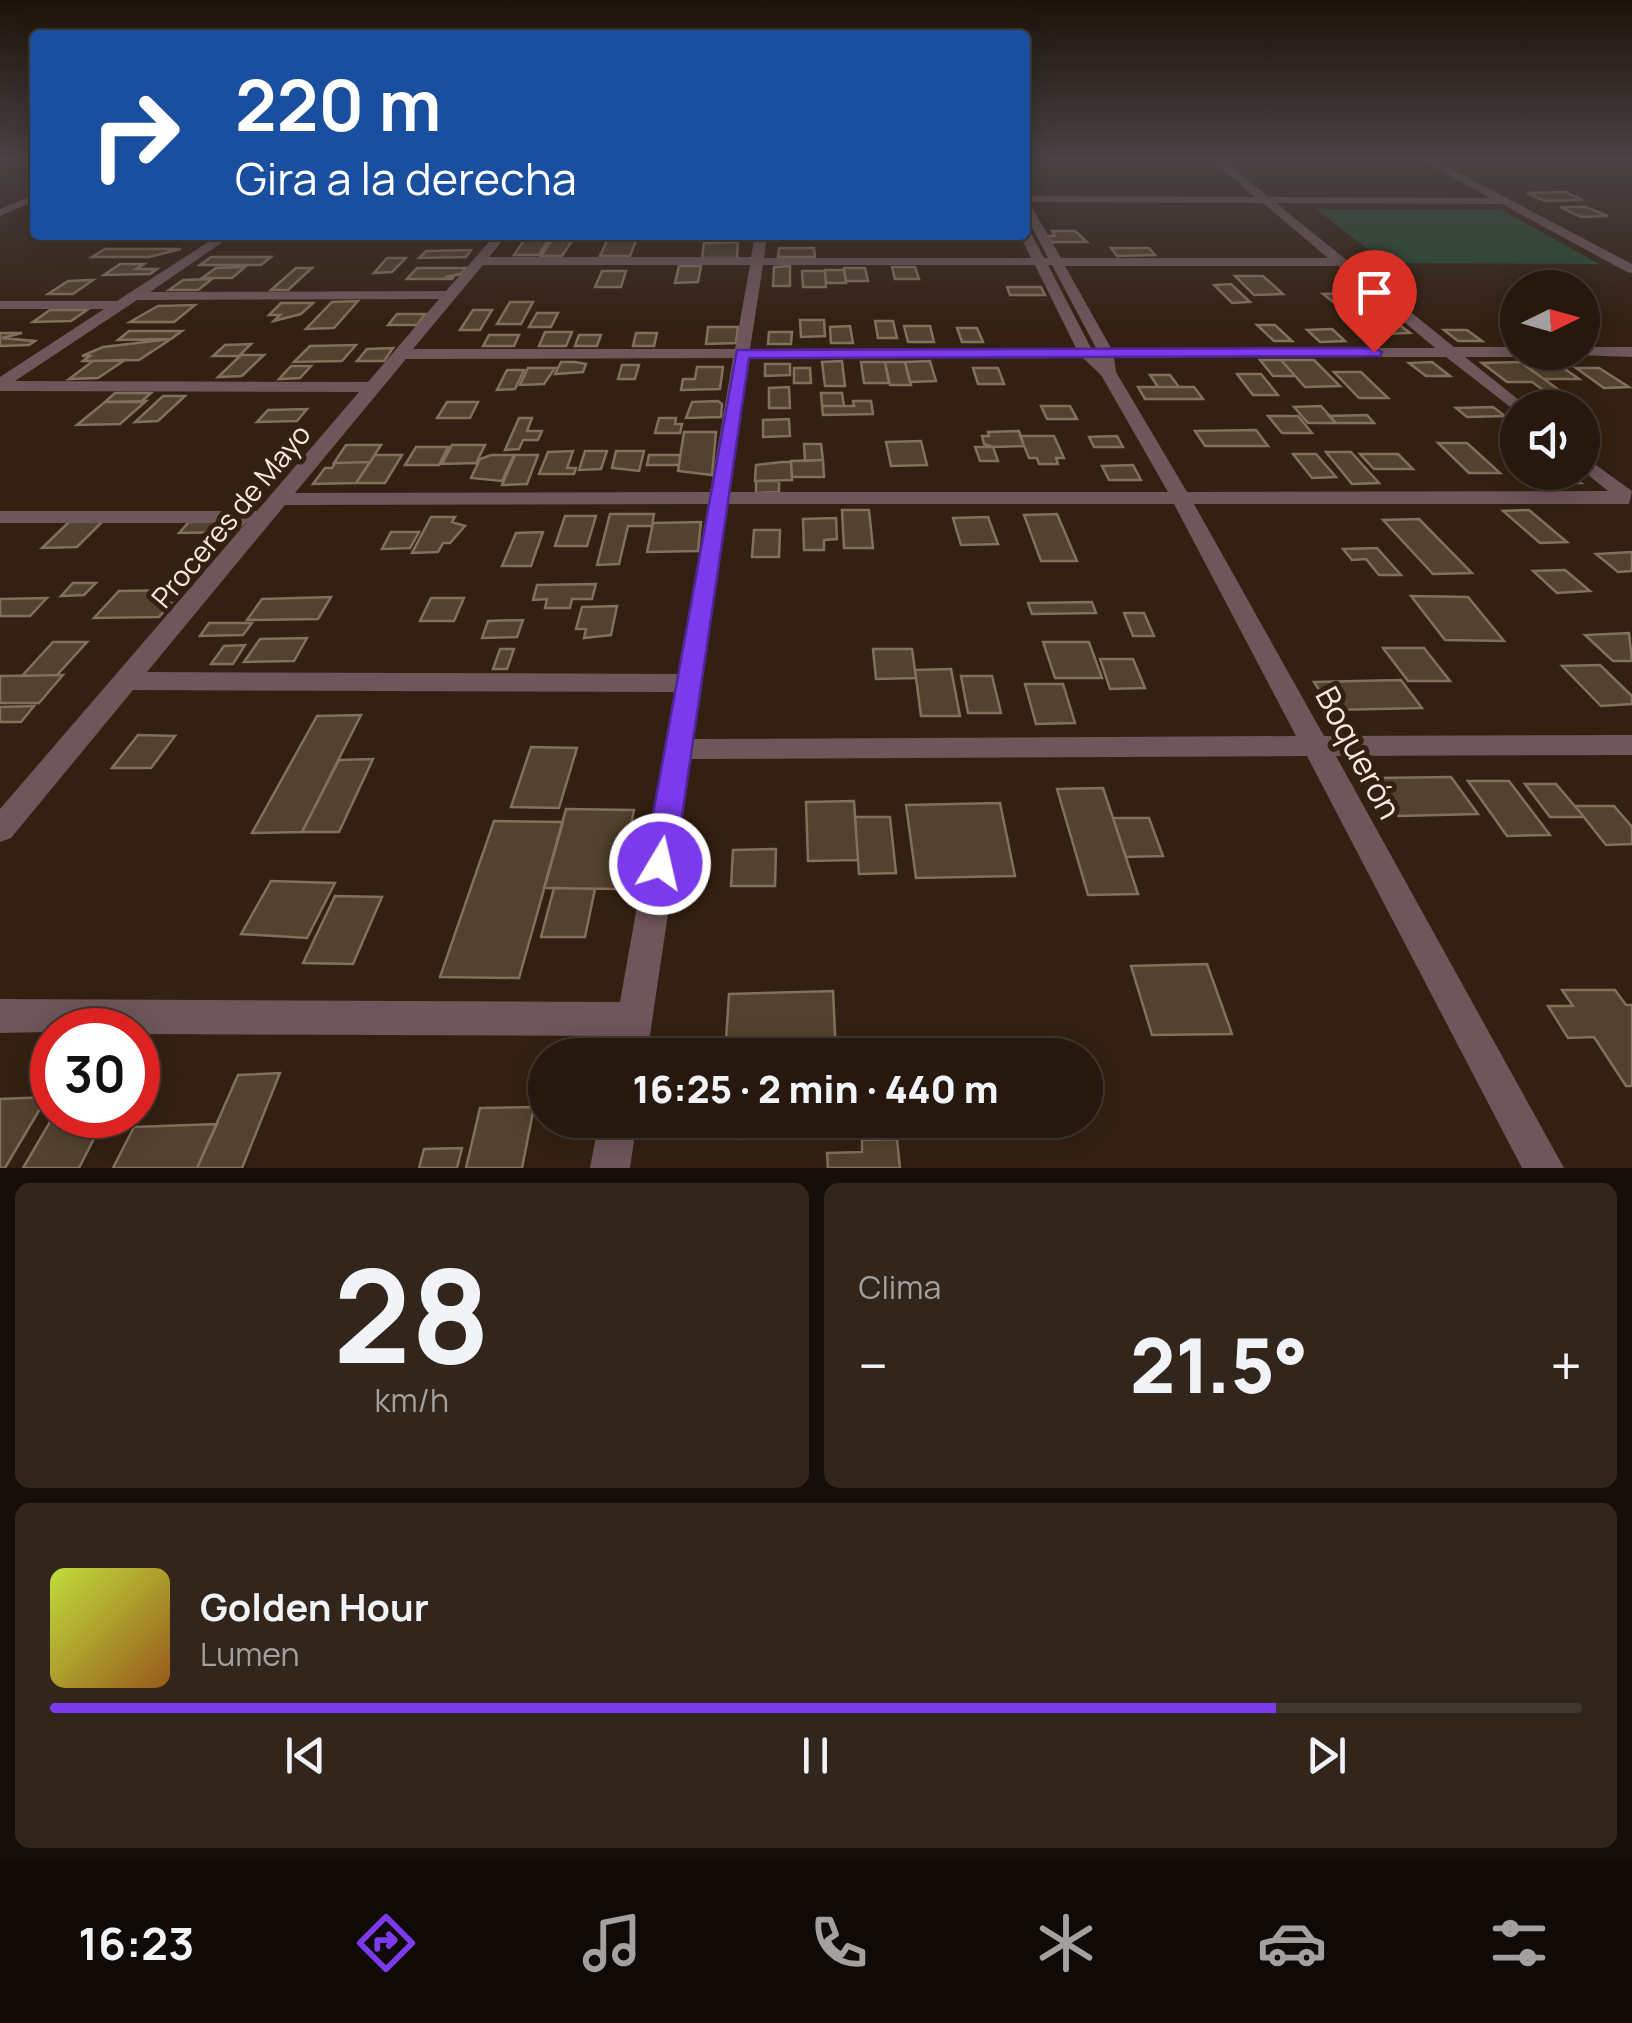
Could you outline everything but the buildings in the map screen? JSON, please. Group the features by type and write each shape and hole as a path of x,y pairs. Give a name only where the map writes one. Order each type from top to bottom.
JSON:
{"street":[{"name":"Boquerón","path":"1031,215 1100,360"},
{"path":"1284,215 1500,393"},
{"path":"1530,215 1632,268"},
{"path":"0,385 219,240"},
{"name":"Proceres de Mayo","path":"0,830 497,240"},
{"path":"631,1038 760,240"},
{"name":"Boquerón","path":"1029,240 1181,498 1544,1168"},
{"path":"479,261 1341,262"},
{"path":"0,305 450,296"},
{"path":"402,354 742,353 1100,360 1500,352"},
{"path":"1600,352 1632,352"},
{"path":"0,385 374,387"},
{"path":"1600,474 1630,498"},
{"path":"282,499 1630,498"},
{"path":"0,517 267,517"},
{"path":"127,682 688,683"},
{"path":"678,749 1632,745"},
{"path":"0,1016 634,1018"},
{"path":"610,1168 615,1138"}],"green space":[{"path":"1322,215 1510,215 1599,264 1387,263"}],"route":[{"path":"660,864 742,353 1374,352"}]}
